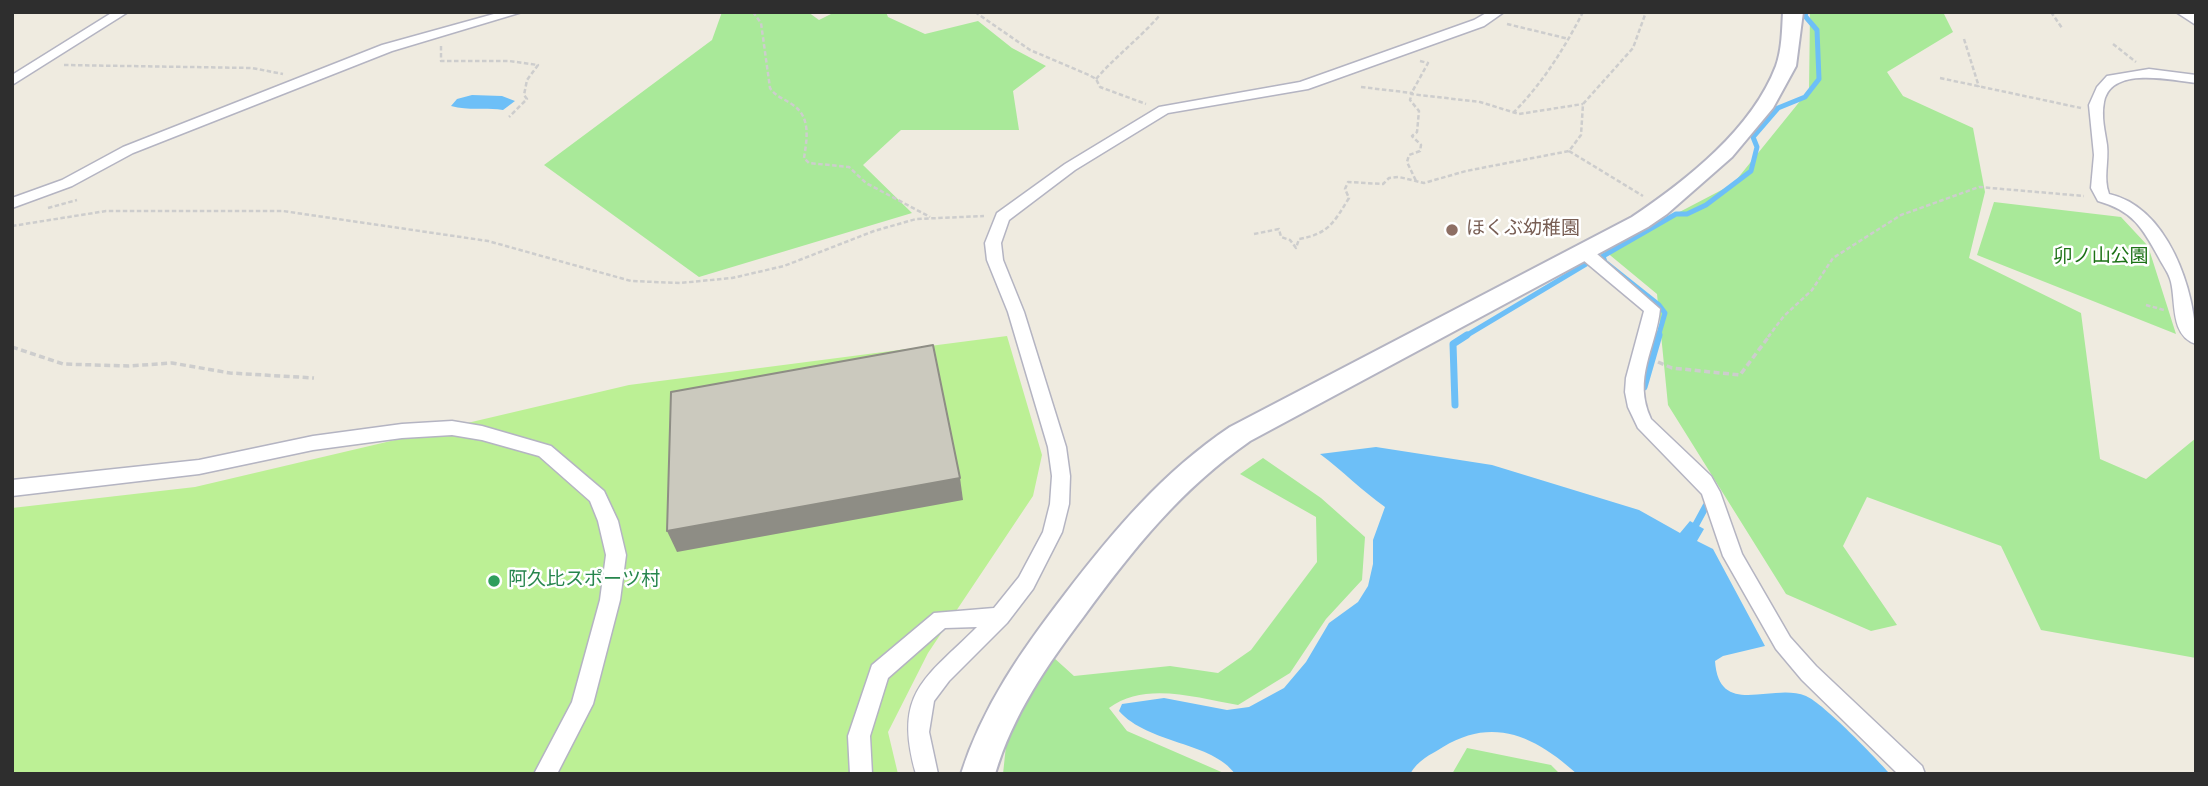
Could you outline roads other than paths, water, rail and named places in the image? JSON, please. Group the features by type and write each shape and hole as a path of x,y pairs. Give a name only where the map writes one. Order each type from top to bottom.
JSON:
{"street":[{"path":"12,81 122,12"},
{"path":"12,203 67,183 128,150 387,48 516,12"},
{"path":"1468,12 1492,17"},
{"path":"978,774 986,745 1005,703 1034,659 1130,530 1185,474 1240,434 1663,208 1691,186 1766,102 1786,65 1793,12"},
{"path":"927,774 916,730 922,703 933,683 1000,617 1042,558 1061,508 1062,465 1016,312 995,260 993,243 1004,215 1070,167 1164,110 1303,86 1492,17"},
{"path":"2196,79 2149,73 2112,79 2100,95 2094,110 2101,155 2097,185 2103,198 2123,202 2133,208 2157,237 2179,281 2185,325 2196,338"},
{"path":"1583,251 1652,309 1633,380 1633,399 1638,412 1644,423 1704,481 1711,492 1733,556 1783,643 1810,673 1914,774"},
{"path":"12,488 199,467 313,443 402,431 452,428 482,433 545,452 597,496 608,521 616,555 610,600 582,704 545,774"},
{"path":"861,774 859,736 879,672 941,619 1000,617"}],"water":[{"path":"472,95 502,96 515,101 503,110 451,106 457,99"},
{"path":"1376,447 1492,465 1639,510 1680,533 1690,521 1704,529 1697,541 1713,549 1765,646 1723,656 1715,661 1719,679 1726,689 1737,694 1792,693 1806,696 1837,720 1890,774 1577,774 1530,741 1497,732 1462,738 1443,747 1425,758 1410,774 1235,774 1225,763 1212,755 1146,730 1119,711 1122,704 1164,698 1227,710 1249,707 1284,688 1306,662 1329,623 1358,602 1368,586 1373,564 1373,540 1385,507 1320,454"}],"waterway":[{"path":"1658,337 1665,313 1659,305 1605,262 1603,256 1676,214 1687,214 1706,205 1751,171 1757,147 1753,137 1778,108 1805,97 1819,79 1817,30 1805,16 1806,12"},
{"path":"1464,337 1586,264"},
{"path":"1455,405 1453,344 1467,335"},
{"path":"1644,387 1659,335"},
{"path":"1693,530 1706,506"}],"place":[{"name":"ほくぶ幼稚園","path":"1452,230"},
{"name":"阿久比スポーツ村","path":"494,581"}],"park label":[{"name":"卯ノ山公園","path":"2101,258"}]}
